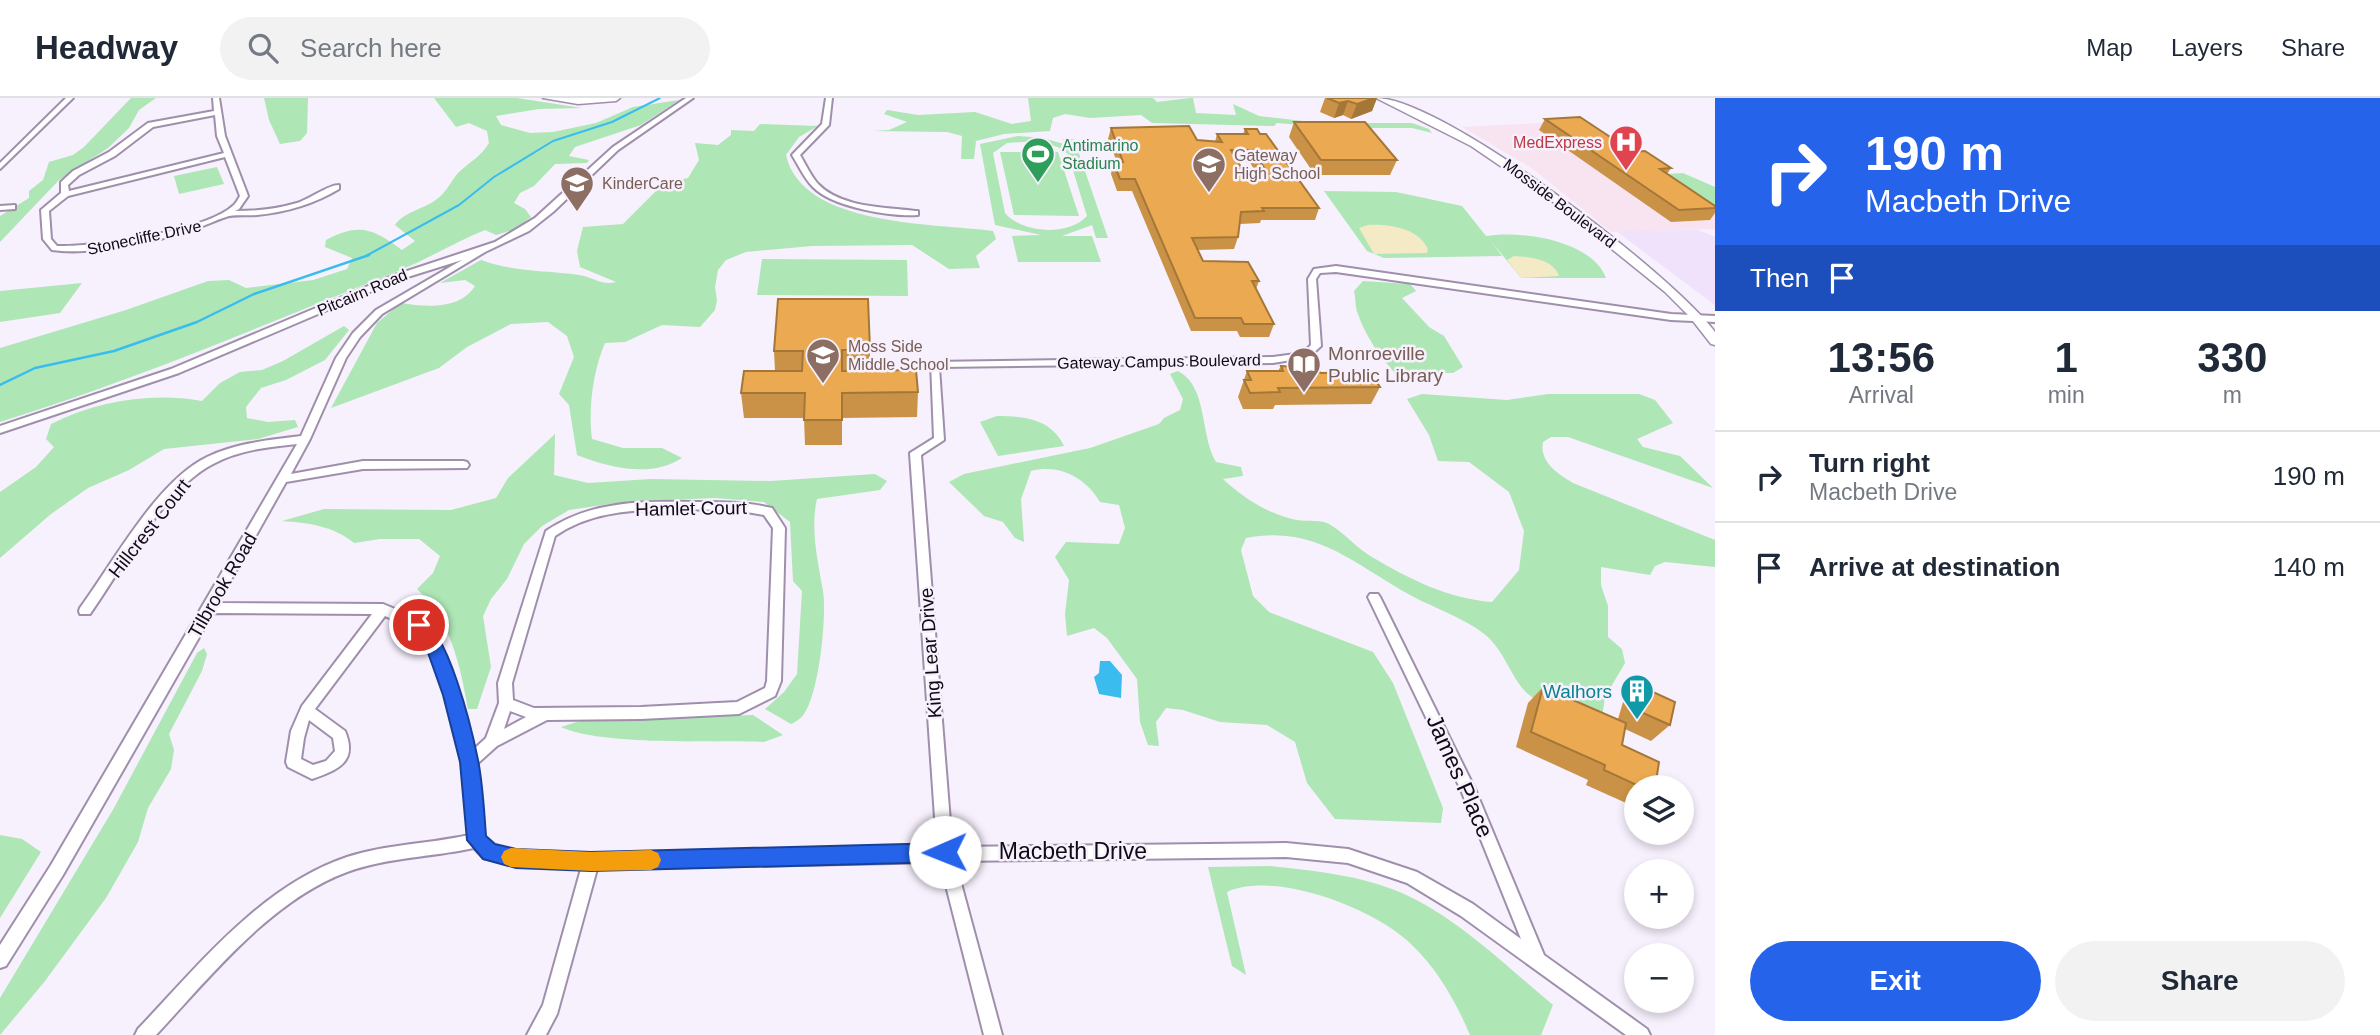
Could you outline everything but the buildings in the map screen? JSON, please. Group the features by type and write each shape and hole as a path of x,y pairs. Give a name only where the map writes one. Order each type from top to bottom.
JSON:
{"main road":[{"path":"547,98 578,101 616,98"},
{"name":"Mosside Boulevard","path":"1380,98 1464,136 1545,189 1658,280 1699,318 1715,341"},
{"path":"1409,98 1464,136"},
{"path":"1699,318 1715,328"}],"street":[{"path":"0,167 70,98"},
{"path":"216,98 221,136 244,196 243,203 232,214"},
{"name":"Pitcairn Road","path":"0,430 175,371 426,265 481,251 532,226 607,156 690,98"},
{"path":"829,98 825,125 796,155 806,172 819,189 842,200 879,209 915,213"},
{"path":"218,112 168,120 146,128 112,154 71,177 64,184 65,194 229,154"},
{"path":"232,214 295,207 336,187"},
{"name":"Stonecliffe Drive","path":"65,194 45,209 47,239 55,248 65,250 89,250 201,225 232,214"},
{"path":"0,208 12,207"},
{"name":"Tilbrook Road","path":"0,960 57,870 209,608 305,439 330,379 356,335 379,313 481,251"},
{"name":"Gateway Campus Boulevard","path":"915,453 939,440 934,364 1273,360 1306,355 1316,346 1312,279 1317,271 1336,269 1671,317 1699,318"},
{"path":"1699,318 1715,318"},
{"name":"Hillcrest Court","path":"85,611 156,513 198,468 248,447 305,439"},
{"name":"King Lear Drive","path":"915,453 945,852 993,1035"},
{"path":"282,479 363,465 463,465"},
{"name":"Hamlet Court","path":"492,742 506,703 505,683 550,534 561,524 590,513 635,508 758,508 768,511 776,519 779,528 774,681 770,692 739,708 534,714 506,703"},
{"name":"James Place","path":"1374,597 1468,789 1537,959"},
{"path":"145,1035 231,945 282,901 318,876 348,864 477,840 469,762 452,695 433,644 419,625 383,609 209,608"},
{"path":"307,711 383,609"},
{"name":"Hamlet Court","path":"469,762 492,742 546,714"},
{"name":"Macbeth Drive","path":"477,840 490,853 516,859 591,862 945,852 1286,850 1348,856 1411,877 1467,910 1641,1035"},
{"path":"536,1035 551,1008 591,862"}],"shaded area":[{"path":"1576,121 1715,210 1715,229 1611,232 1533,169 1462,127"},
{"path":"1698,230 1715,237 1715,305 1616,231"}],"green space":[{"path":"131,98 156,98 139,110 129,128 108,148 59,180 0,242 0,216 29,198 29,191 43,180 49,162 73,155 84,147"},
{"path":"264,98 308,98 307,133 300,141 280,144 269,120"},
{"path":"434,98 517,98 582,108 539,109 496,116 501,125 530,133 553,132 596,123 633,107 679,100 641,125 575,147 569,156 589,160 587,163 555,164 534,186 520,193 514,203 525,209 531,217 516,229 496,235 485,230 409,266 200,351 0,422 0,348 126,310 208,281 229,280 246,288 313,280 347,269 352,258 325,247 326,240 348,231 366,230 383,237 402,250 415,241 395,225 404,217 432,203 489,143 487,131 469,123 456,127"},
{"path":"1028,98 1153,98 1157,102 1193,98 1196,113 1236,115 1233,104 1259,116 1321,123 1412,123 1429,129 1432,133 1412,128 1339,128 1277,123 1274,126 1152,123 1141,115 1090,118 1065,114 1053,118 1050,131 1004,134 976,141 974,159 961,159 962,136 947,132 872,131 889,130 907,122 884,114 887,110 918,115 975,112 1012,124 1031,121"},
{"path":"760,124 818,126 799,137 786,155 797,179 817,196 843,209 906,222 993,231 996,239 976,256 980,268 949,269 912,245 812,246 746,252 726,260 718,270 715,310 700,327 662,325 625,342 605,343 597,365 592,390 592,439 623,448 662,448 682,458 657,468 617,467 577,455 569,405 559,394 574,357 567,336 548,322 511,324 467,347 439,368 331,408 377,323 401,303 431,306 461,299 475,286 465,280 440,283 481,260 518,269 579,275 606,283 616,282 580,267 577,251 583,227 623,224 664,183 688,178 699,160 695,143 718,145 731,135 731,130 754,131"},
{"path":"1018,136 1043,138 1064,144 1063,139 1074,139 1108,238 1096,238 1092,225 1062,236 1092,236 1101,262 1018,262 1012,236 1041,235 995,225 980,144","holes":["1036,141 1058,147 1068,154 1087,216 1069,227 1046,230 1013,220 1005,213 993,153 1007,143"]},
{"name":"Antimarino Stadium","path":"1000,152 1058,152 1079,216 1014,215"},
{"path":"217,167 224,184 179,194 174,176"},
{"path":"1683,173 1715,187 1715,206 1668,174"},
{"path":"1324,191 1396,192 1462,206 1486,236 1517,235 1554,240 1586,255 1598,265 1606,278 1521,278 1491,241 1502,256 1384,258 1367,251"},
{"path":"762,259 907,260 908,296 757,295"},
{"path":"1363,281 1410,284 1416,291 1402,298 1429,327 1444,336 1463,367 1453,373 1395,373 1374,345 1357,312 1354,291"},
{"path":"82,283 60,313 0,322 0,291"},
{"path":"344,326 349,330 325,360 286,380 261,388 246,407 247,418 268,422 295,420 298,427 258,439 164,449 129,470 88,488 51,514 0,558 0,492 36,467 54,447 46,439 51,424 87,409 125,400 183,398 202,401 220,383 240,372 262,370 283,361"},
{"path":"1178,371 1188,378 1194,388 1216,462 1241,467 1243,476 1223,479 1239,493 1277,514 1297,520 1329,524 1372,557 1430,587 1460,597 1492,602 1519,570 1524,531 1509,492 1469,462 1438,461 1429,435 1407,399 1422,394 1507,400 1548,394 1639,394 1655,400 1673,423 1637,439 1643,447 1680,456 1713,488 1568,437 1551,437 1543,442 1544,456 1556,471 1573,483 1715,540 1715,567 1665,562 1655,566 1650,575 1601,567 1601,585 1608,606 1608,637 1622,649 1625,663 1605,697 1601,724 1549,706 1530,696 1495,645 1475,627 1412,596 1334,550 1293,537 1271,535 1246,538 1241,550 1253,596 1269,612 1373,652 1393,683 1443,808 1441,823 1335,819 1307,783 1295,742 1267,725 1220,722 1183,710 1166,708 1156,722 1159,746 1148,745 1140,722 1137,679 1107,638 1094,628 1067,636 1065,614 1069,580 1055,557 1066,542 1119,544 1125,528 1119,505 1100,502 1087,486 1070,474 1051,469 1031,471 1021,499 1024,542 1015,538 1003,522 984,516 949,482 964,474 1090,448 1159,424 1164,418 1180,410 1183,399 1170,374"},
{"path":"997,416 1036,421 1052,430 1064,446 998,456 980,422"},
{"path":"555,434 554,475 588,483 651,479 771,481 875,474 887,481 880,490 817,499 815,534 824,603 823,635 814,689 800,718 791,724 765,709 784,692 797,674 802,591 793,581 790,522 764,502 715,498 623,502 569,510 542,526 524,544 507,579 491,599 483,616 491,667 477,709 468,709 452,644 438,615 417,589 433,573 440,556 419,539 380,539 354,543 321,526 282,521 324,509 451,510 496,498 508,478"},
{"path":"204,648 207,654 202,671 169,734 174,750 171,769 148,808 138,842 106,898 45,981 0,1035 0,998 114,808 197,653"},
{"path":"753,715 783,735 764,742 630,740 579,733 561,727 580,721"},
{"path":"0,835 22,839 41,852 0,918"},
{"path":"1270,866 1370,882 1423,903 1462,929 1553,1005 1541,1035 1470,1035 1446,987 1430,965 1396,931 1350,907 1297,890 1247,886 1227,892 1246,975 1232,966 1208,867"}],"sand":[{"path":"1385,225 1411,232 1424,243 1427,253 1374,254 1359,228"},
{"path":"1514,256 1546,262 1559,276 1521,278 1507,260"}],"water":[{"path":"1100,661 1110,661 1122,675 1121,698 1099,694 1094,677 1099,673"}],"waterway":[{"path":"366,256 459,205 494,177 553,141 612,122 660,98"},
{"path":"0,385 35,368 114,351 197,322 254,294 369,255"}],"slow traffic":[{"path":"511,857 591,862 651,860"}],"place":[{"name":"MedExpress","path":"1626,172"},
{"name":"Antimarino Stadium","path":"1038,184"},
{"name":"Gateway High School","path":"1209,194"},
{"name":"KinderCare","path":"577,213"},
{"name":"Moss Side Middle School","path":"823,385"},
{"name":"Monroeville Public Library","path":"1304,394"},
{"name":"Walhors","path":"1637,721"}],"route":[{"path":"419,625 433,644 452,695 469,762 477,840 490,853 516,859 591,862 945,852"}]}
